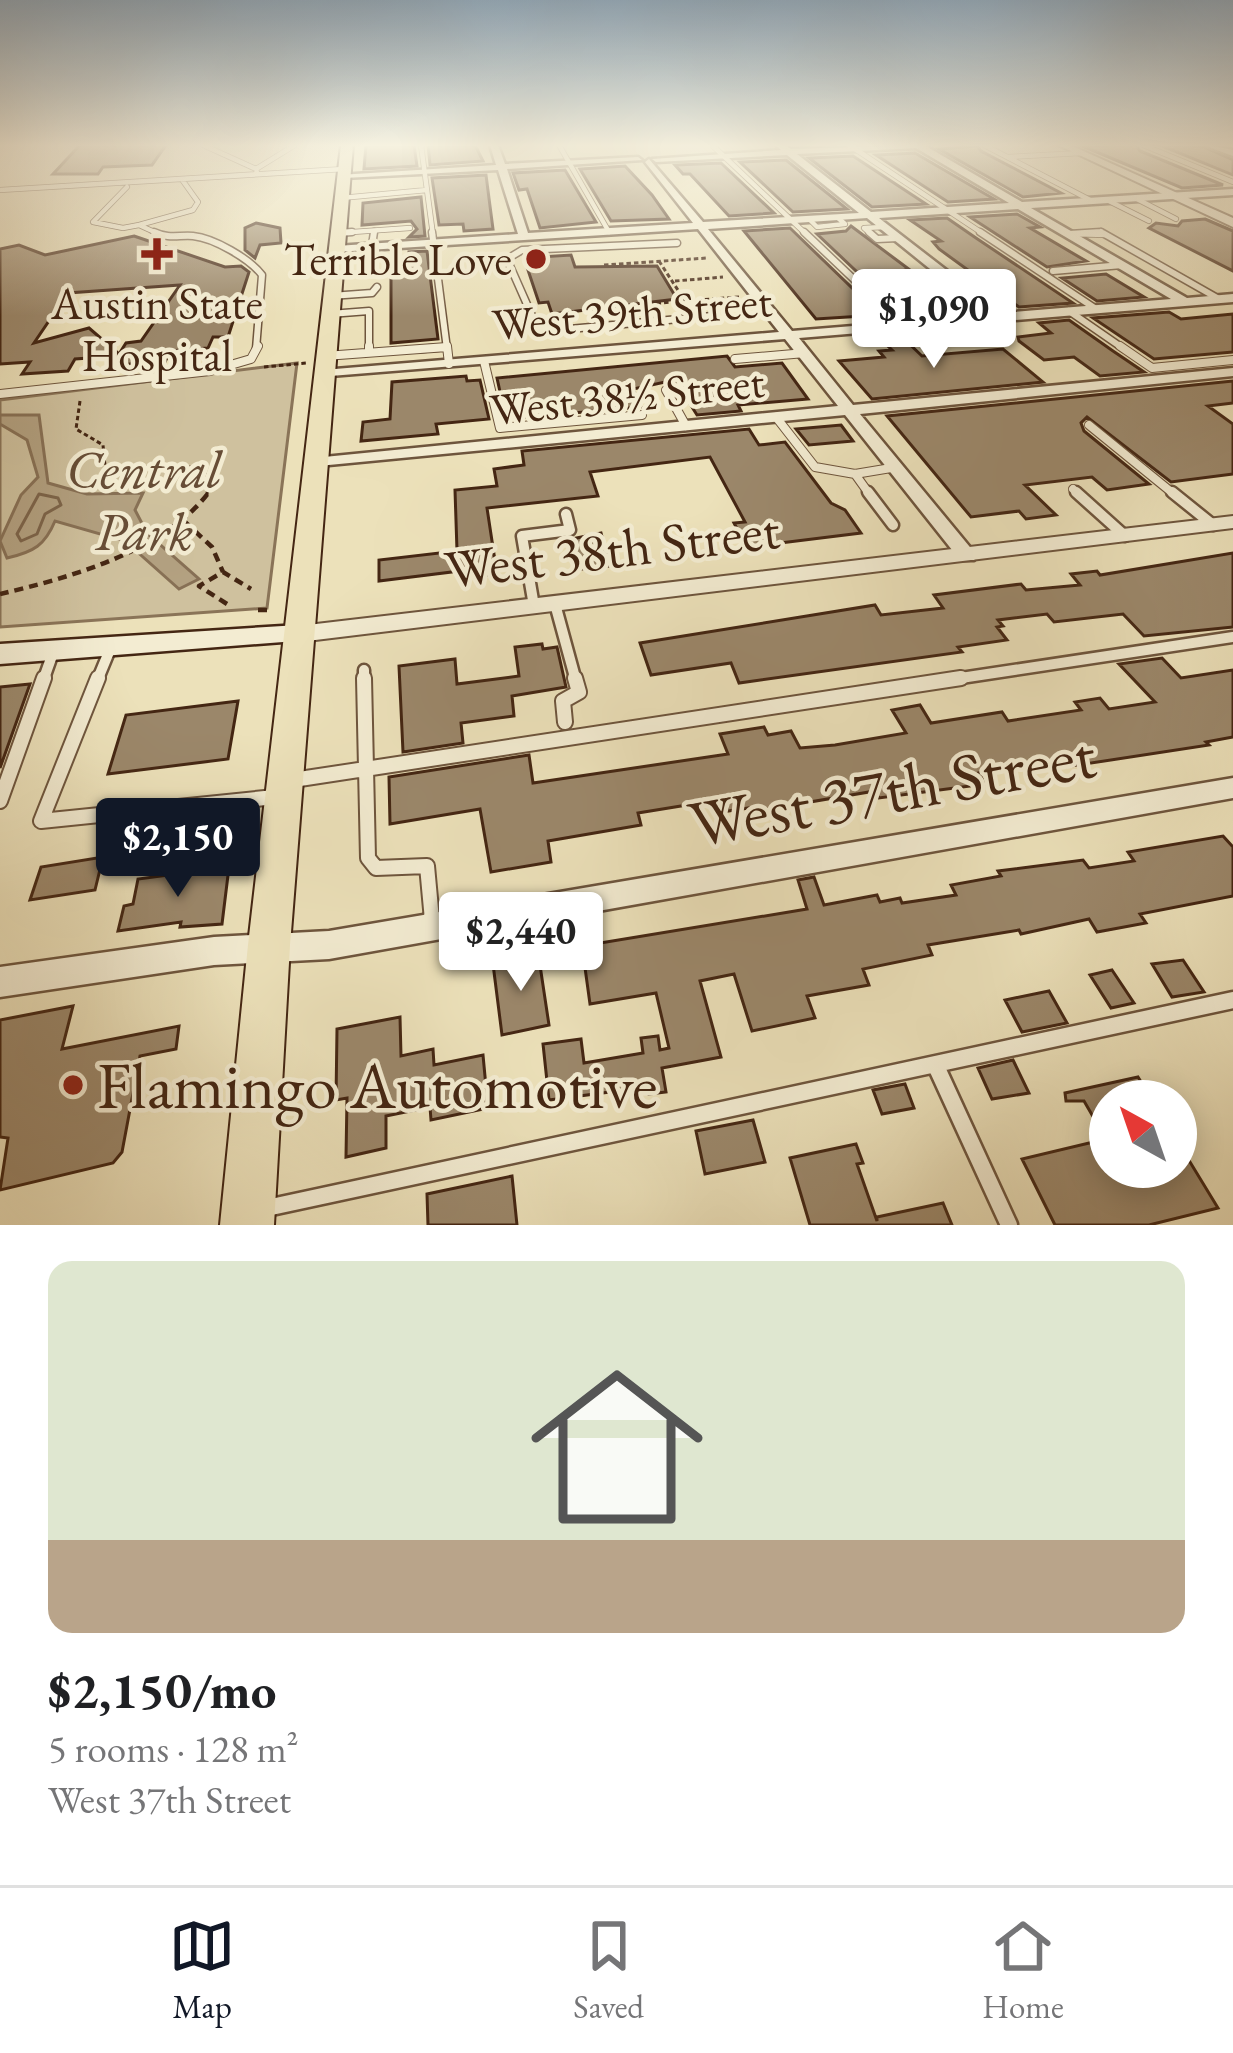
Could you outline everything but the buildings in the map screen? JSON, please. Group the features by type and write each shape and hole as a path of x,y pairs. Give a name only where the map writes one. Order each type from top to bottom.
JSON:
{"main road":[{"path":"247,1219 268,945 341,202"},
{"name":"West 38th Street","path":"0,654 299,634"}],"street":[{"path":"513,202 524,237"},
{"path":"683,202 967,556"},
{"path":"845,202 867,222 884,227 998,317"},
{"path":"1015,202 1183,302"},
{"path":"337,241 374,247 524,237 568,241 609,232 810,220 867,222 944,211 1075,202"},
{"path":"1187,202 1233,223"},
{"name":"West 39th Street","path":"324,365 449,364 1226,298"},
{"name":"West 38½ Street","path":"314,463 1233,372"},
{"name":"West 38th Street","path":"299,634 1223,524"},
{"name":"West 37th Street","path":"0,982 268,945 329,945 1233,788"}],"lane":[{"path":"109,202 93,222 123,228 193,210 198,202"},
{"path":"429,202 449,364"},
{"path":"592,202 609,232"},
{"path":"772,202 902,326"},
{"path":"931,202 1096,309"},
{"path":"1112,202 1149,220"},
{"path":"1143,202 1176,219"},
{"path":"867,222 877,239 898,238"},
{"path":"0,394 210,371 251,359 258,346 262,275 254,264 196,236 167,238 139,225"},
{"path":"337,241 410,228"},
{"path":"372,271 374,231"},
{"path":"1069,234 1101,232 1226,298"},
{"path":"677,243 568,241 511,252 507,259 537,327 547,331 712,316"},
{"path":"1053,271 1122,266"},
{"path":"330,305 372,293 372,288"},
{"path":"330,305 369,311 369,352"},
{"path":"1070,311 1152,368 1233,360"},
{"path":"547,331 550,356"},
{"path":"324,365 369,352 447,347"},
{"path":"735,359 805,352"},
{"path":"484,361 500,428 642,415"},
{"path":"666,390 686,426"},
{"path":"776,417 807,462 855,474 896,467"},
{"path":"1089,425 1223,524"},
{"path":"855,474 893,525"},
{"path":"1073,489 1125,536"},
{"path":"566,514 570,530 522,536 579,692 563,701 566,722"},
{"path":"111,647 41,821 284,789 366,769 1233,637"},
{"path":"0,801 54,650"},
{"path":"364,670 368,858 376,868 392,871 427,866 433,927"},
{"path":"247,1219 1233,1000"},
{"path":"936,1066 1009,1225"}],"path":[{"path":"604,265 709,258"},
{"path":"659,261 685,301 739,297"},
{"path":"672,281 723,277"},
{"path":"0,594 38,587 183,521 209,494 206,470 170,464 106,466 103,446 76,429 80,401 76,396"},
{"path":"183,521 212,547 223,572 250,589"},
{"path":"223,572 199,586 227,604"},
{"path":"257,610 268,610"}],"green space":[{"name":"Central Park","path":"297,363 267,608 0,627 0,400"}],"water":[{"path":"0,415 39,415 48,483 87,494 143,493 135,510 147,533 199,579 179,589 125,541 55,521 37,546 7,558 0,541 21,495 38,477 27,440 0,424"}],"place":[{"name":"Austin State Hospital","path":"157,254"},
{"name":"Terrible Love","path":"536,259"},
{"name":"Flamingo Automotive","path":"73,1085"}]}
